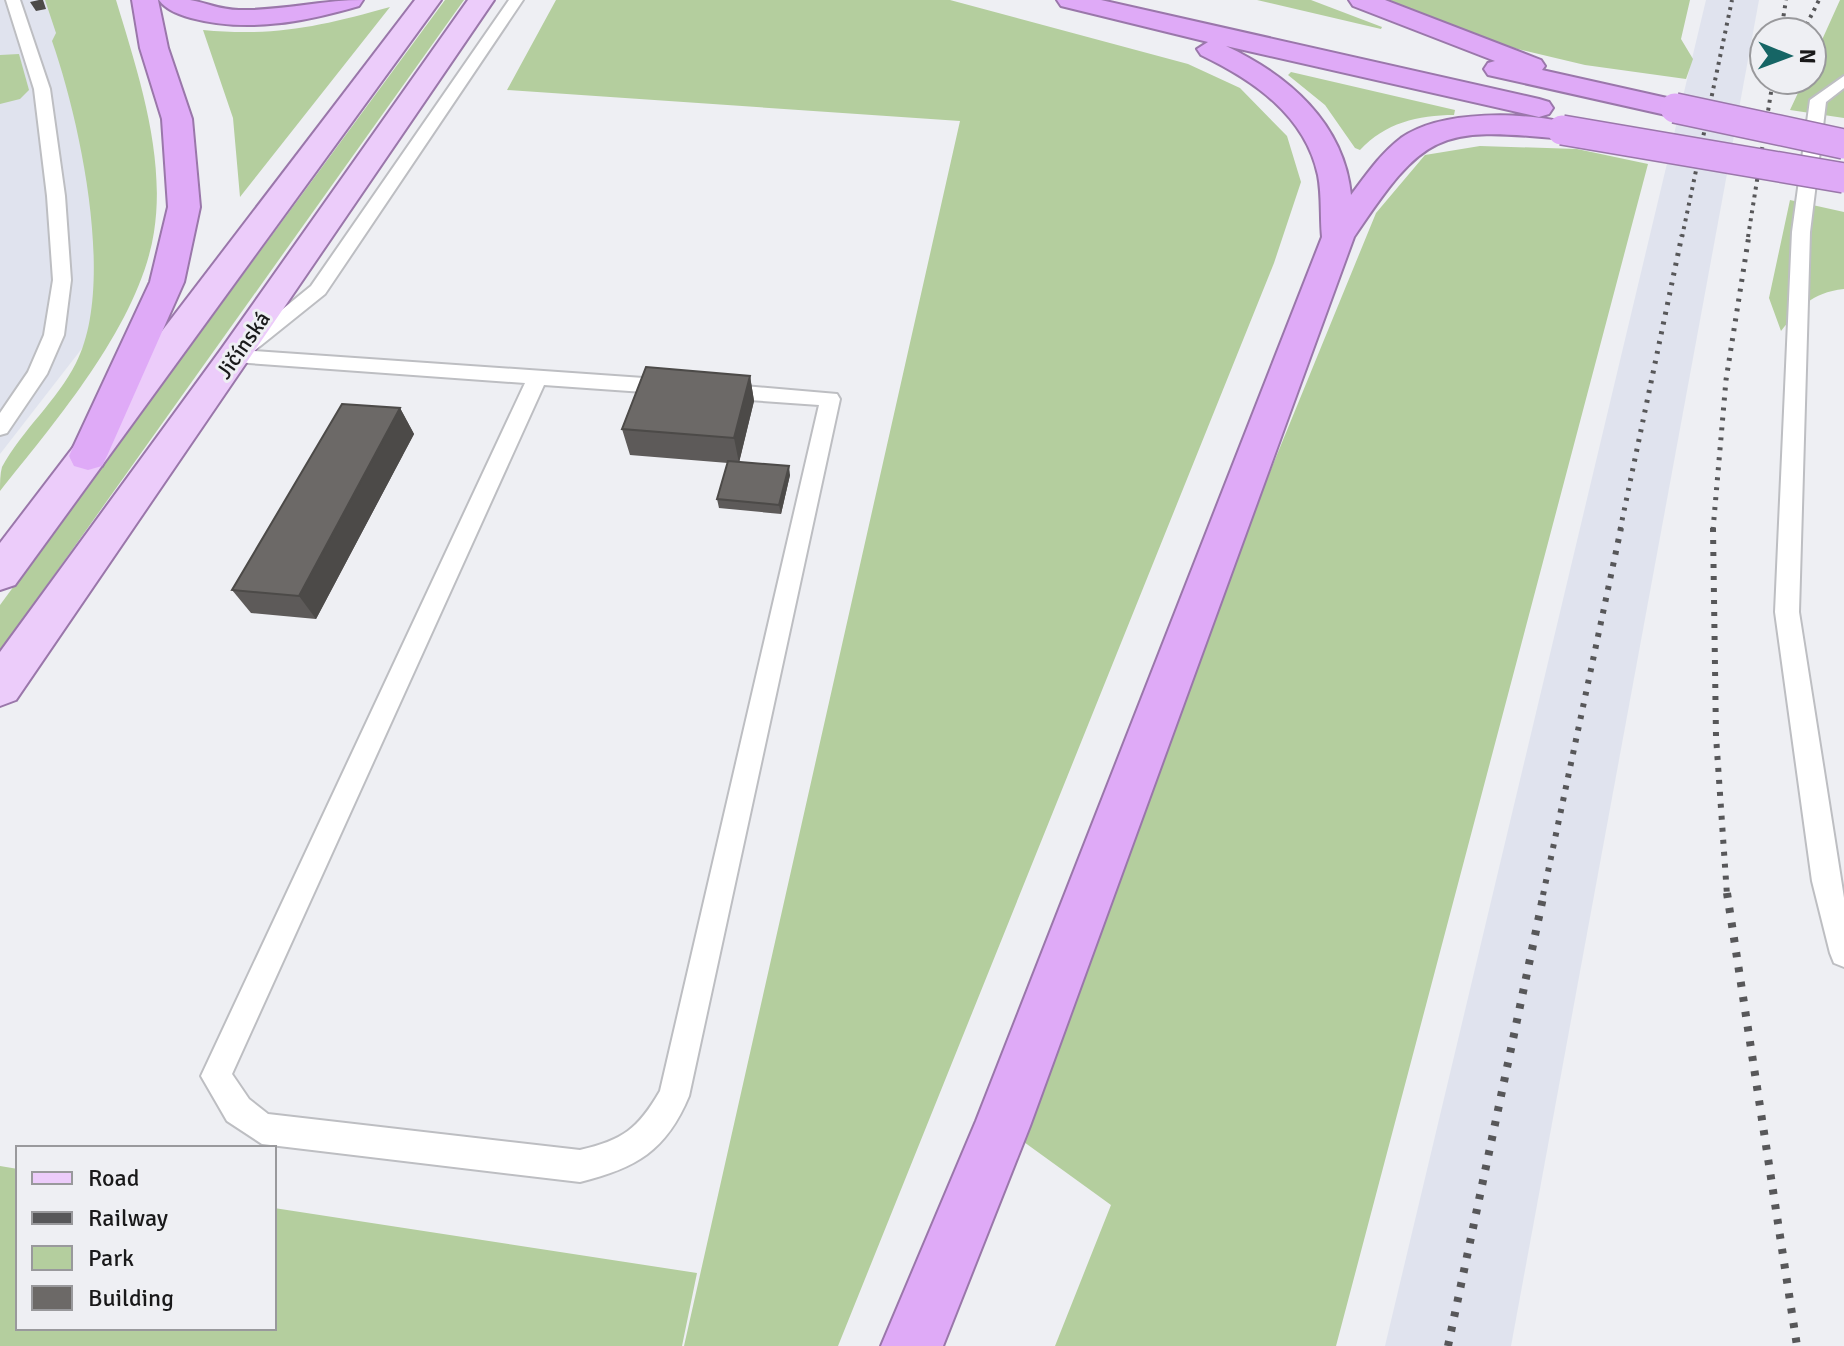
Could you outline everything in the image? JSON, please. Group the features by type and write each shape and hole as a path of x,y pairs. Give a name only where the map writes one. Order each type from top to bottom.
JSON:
{"highway":[{"path":"88,456 167,282 184,207 177,119 154,48 145,0"},
{"path":"172,0 201,12 241,17 301,13 350,0"},
{"path":"1070,0 1147,20 1571,104 1844,176"},
{"path":"1362,0 1495,55 1571,104"},
{"path":"1147,20 1227,56 1267,81 1299,110 1319,140 1333,173 1338,237"},
{"path":"1428,53 1571,104 1675,108 1844,144"},
{"path":"912,1346 1002,1126 1338,237 1381,176 1413,143 1441,129 1523,126 1571,104"}],"main road":[{"path":"0,574 428,0"},
{"name":"Jičínská","path":"0,687 235,356 481,0"}],"lane":[{"path":"0,428 37,374 54,335 62,280 42,89 13,0"},
{"path":"235,356 318,290 516,0"},
{"path":"1844,81 1818,100 1801,232 1787,612 1826,881 1844,953"},
{"path":"235,356 538,377 830,399 674,1096 653,1133 622,1157 580,1166 262,1129 238,1110 216,1076 538,377"}],"shaded area":[{"path":"0,0 79,0 111,311 0,454"},
{"path":"1706,0 1759,0 1756,16 1748,16 1748,60 1511,1346 1385,1346"}],"green space":[{"path":"45,0 116,0 148,114 157,203 146,266 114,335 70,402 0,491 2,467 76,363 88,330 93,291 90,203 73,114 52,41 56,33"},
{"path":"445,0 464,0 0,651 0,605"},
{"path":"556,0 950,0 1188,64 1240,88 1287,136 1301,182 1274,263 838,1346 684,1346 960,121 507,90"},
{"path":"1257,0 1311,0 1382,27 1381,29"},
{"path":"1380,0 1690,0 1681,39 1693,59 1686,79 1585,65 1501,45"},
{"path":"1840,0 1844,0 1844,118 1790,110 1797,96 1828,96 1828,27"},
{"path":"390,7 240,197 233,118 203,30 275,31 342,20"},
{"path":"19,54 29,90 20,99 0,104 0,55"},
{"path":"1291,72 1455,110 1454,115 1403,122 1380,133 1360,150 1355,148 1325,105 1288,75"},
{"path":"1480,146 1577,149 1648,164 1336,1346 1055,1346 1111,1205 1002,1126 1376,213 1425,155"},
{"path":"1790,200 1844,212 1844,289 1814,298 1781,331 1769,298"},
{"path":"0,1166 16,1169 16,1330 276,1330 276,1208 697,1273 682,1346 0,1346"}],"building":[{"path":"646,367 750,376 734,438 622,429"},
{"path":"342,404 400,408 299,596 232,590"},
{"path":"728,461 789,466 779,505 717,499"}],"railway":[{"path":"1682,237 1732,0"},
{"path":"1784,16 1786,0"},
{"path":"1811,16 1819,0"},
{"path":"1748,237 1770,96"},
{"path":"1620,530 1682,235"},
{"path":"1713,530 1726,380 1749,235"},
{"path":"1543,895 1621,528"},
{"path":"1713,530 1716,736 1727,895"},
{"path":"1448,1346 1544,893"},
{"path":"1727,893 1797,1346"}]}
